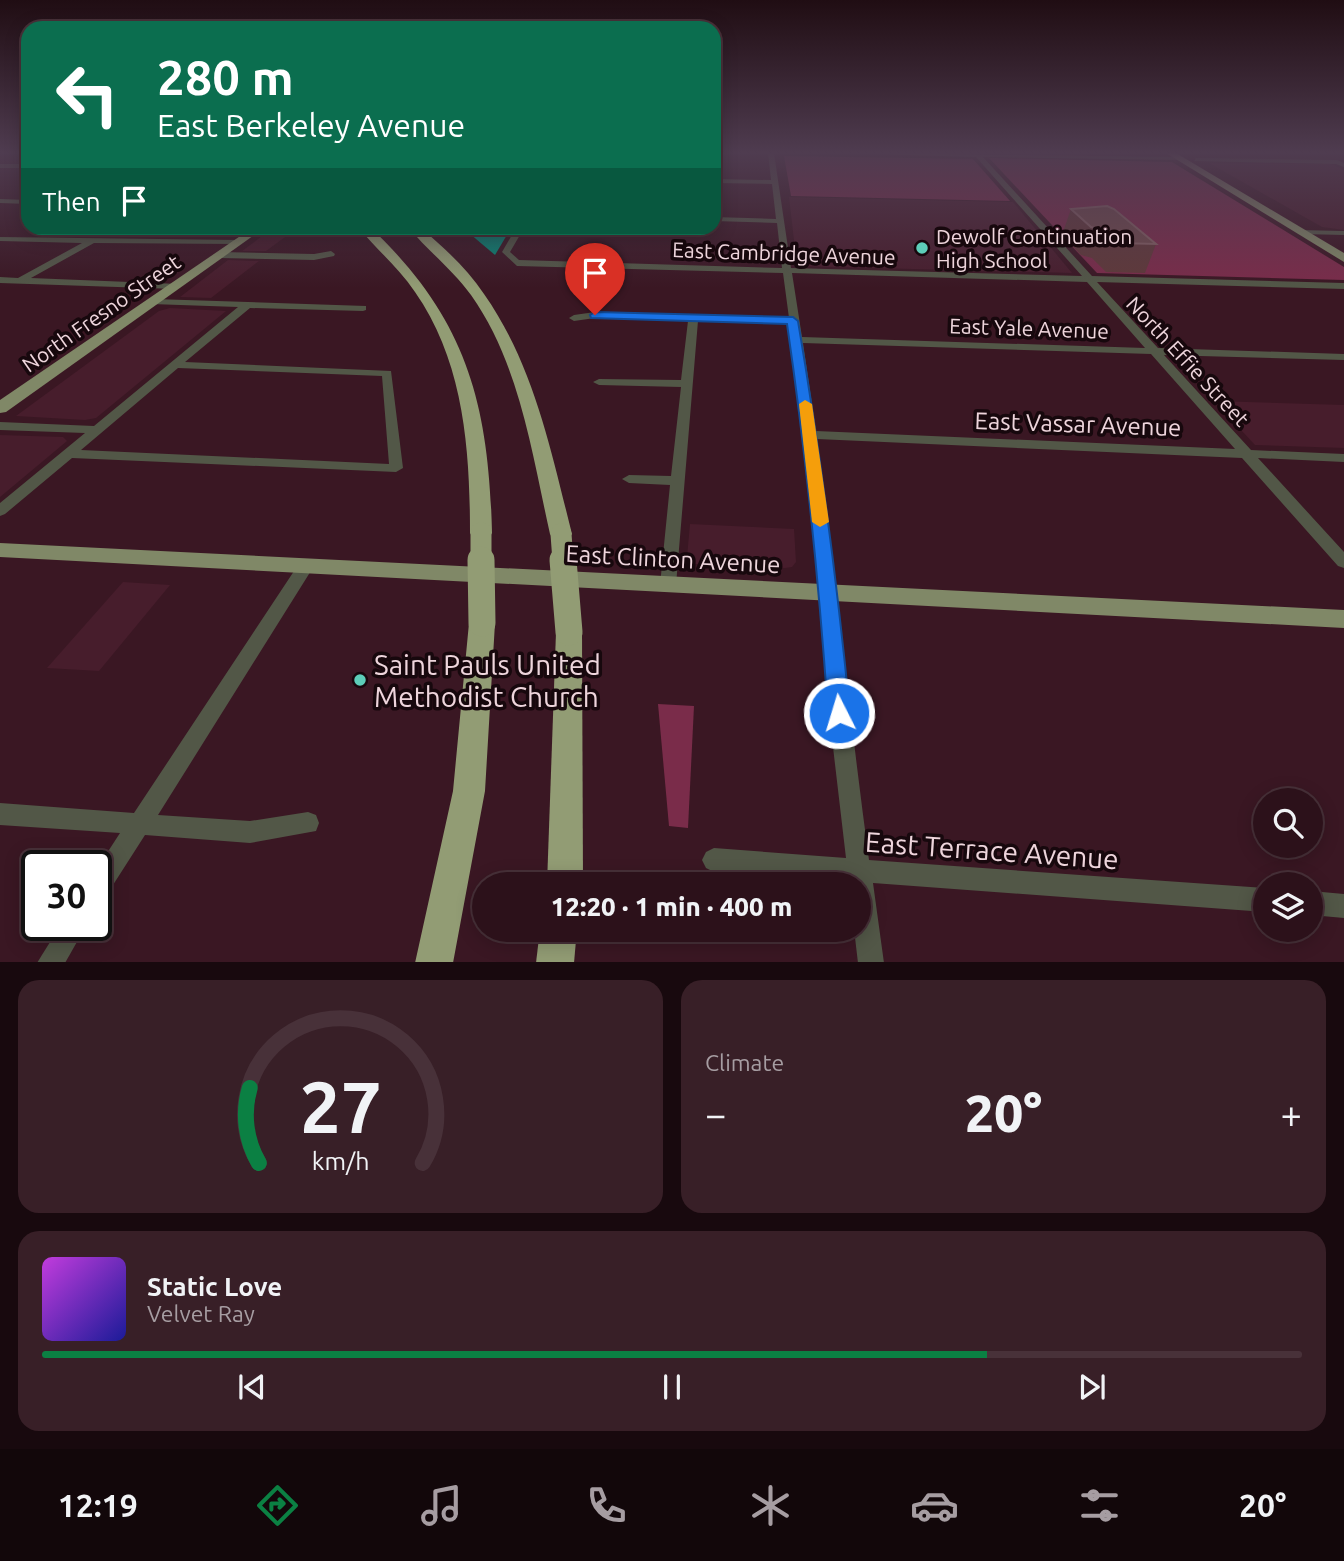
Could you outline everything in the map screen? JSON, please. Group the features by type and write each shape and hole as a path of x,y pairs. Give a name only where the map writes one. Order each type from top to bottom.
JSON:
{"highway":[{"path":"373,235 396,256 412,276 434,307 452,342 465,383 482,489 482,623 468,791 434,962"},
{"path":"423,235 479,292 506,339 527,397 561,534 569,632 565,872"},
{"path":"555,962 557,942"}],"main road":[{"path":"1249,198 1344,257"},
{"path":"1262,198 1344,246"},
{"name":"North Fresno Street","path":"0,408 250,235"},
{"name":"East Clinton Avenue","path":"0,550 1344,619"}],"street":[{"path":"776,198 810,435 829,593 839,713 871,962"},
{"name":"North Effie Street","path":"1015,198 1344,562"},
{"path":"0,201 21,202"},
{"path":"721,219 779,221"},
{"path":"1301,232 1344,233"},
{"name":"East Cambridge Avenue","path":"516,235 506,252 517,263 1344,286"},
{"path":"0,239 239,242"},
{"path":"20,281 93,241"},
{"path":"220,255 314,257 331,254"},
{"path":"0,280 176,286"},
{"path":"154,302 363,308"},
{"path":"0,511 247,305"},
{"path":"574,318 595,315 793,321"},
{"path":"668,584 693,318"},
{"name":"East Yale Avenue","path":"796,340 1344,357"},
{"path":"69,454 397,468 387,373 176,366"},
{"path":"599,382 686,384"},
{"path":"0,426 98,430"},
{"name":"East Vassar Avenue","path":"810,435 1344,458"},
{"path":"629,479 677,481"},
{"path":"112,867 306,566"},
{"path":"0,814 250,832 308,823"},
{"name":"East Terrace Avenue","path":"713,860 1253,899"},
{"path":"1323,904 1344,906"},
{"path":"50,962 64,941"}],"shaded area":[{"name":"Dewolf Continuation High School","path":"789,198 1013,202 1072,273 797,266"},
{"path":"874,198 1007,198 1010,201"},
{"path":"1026,198 1231,198 1344,267 1344,280 1097,273"},
{"path":"1271,198 1344,198 1344,230 1322,227"},
{"path":"264,235 288,235 266,251 242,251"},
{"path":"471,235 507,235 495,255"},
{"path":"228,260 259,261 211,298 180,297"},
{"path":"170,308 226,311 96,418 85,420 16,416 159,311"},
{"path":"1214,401 1344,405 1344,448 1255,445"},
{"path":"0,435 63,437 67,441 0,497"},
{"path":"690,524 794,529 796,562 792,567 785,568 695,564 687,557"},
{"path":"123,582 170,585 99,671 47,668"},
{"path":"658,704 694,706 688,828 669,826"}],"building":[{"path":"1107,206 1156,244 1117,243 1102,230 1091,227 1071,209"}],"slow traffic":[{"path":"805,404 820,522"}],"place":[{"name":"Dewolf Continuation High School","path":"922,248"},
{"name":"Saint Pauls United Methodist Church","path":"360,680"}],"route":[{"path":"595,315 793,321 829,593 839,713"}]}
